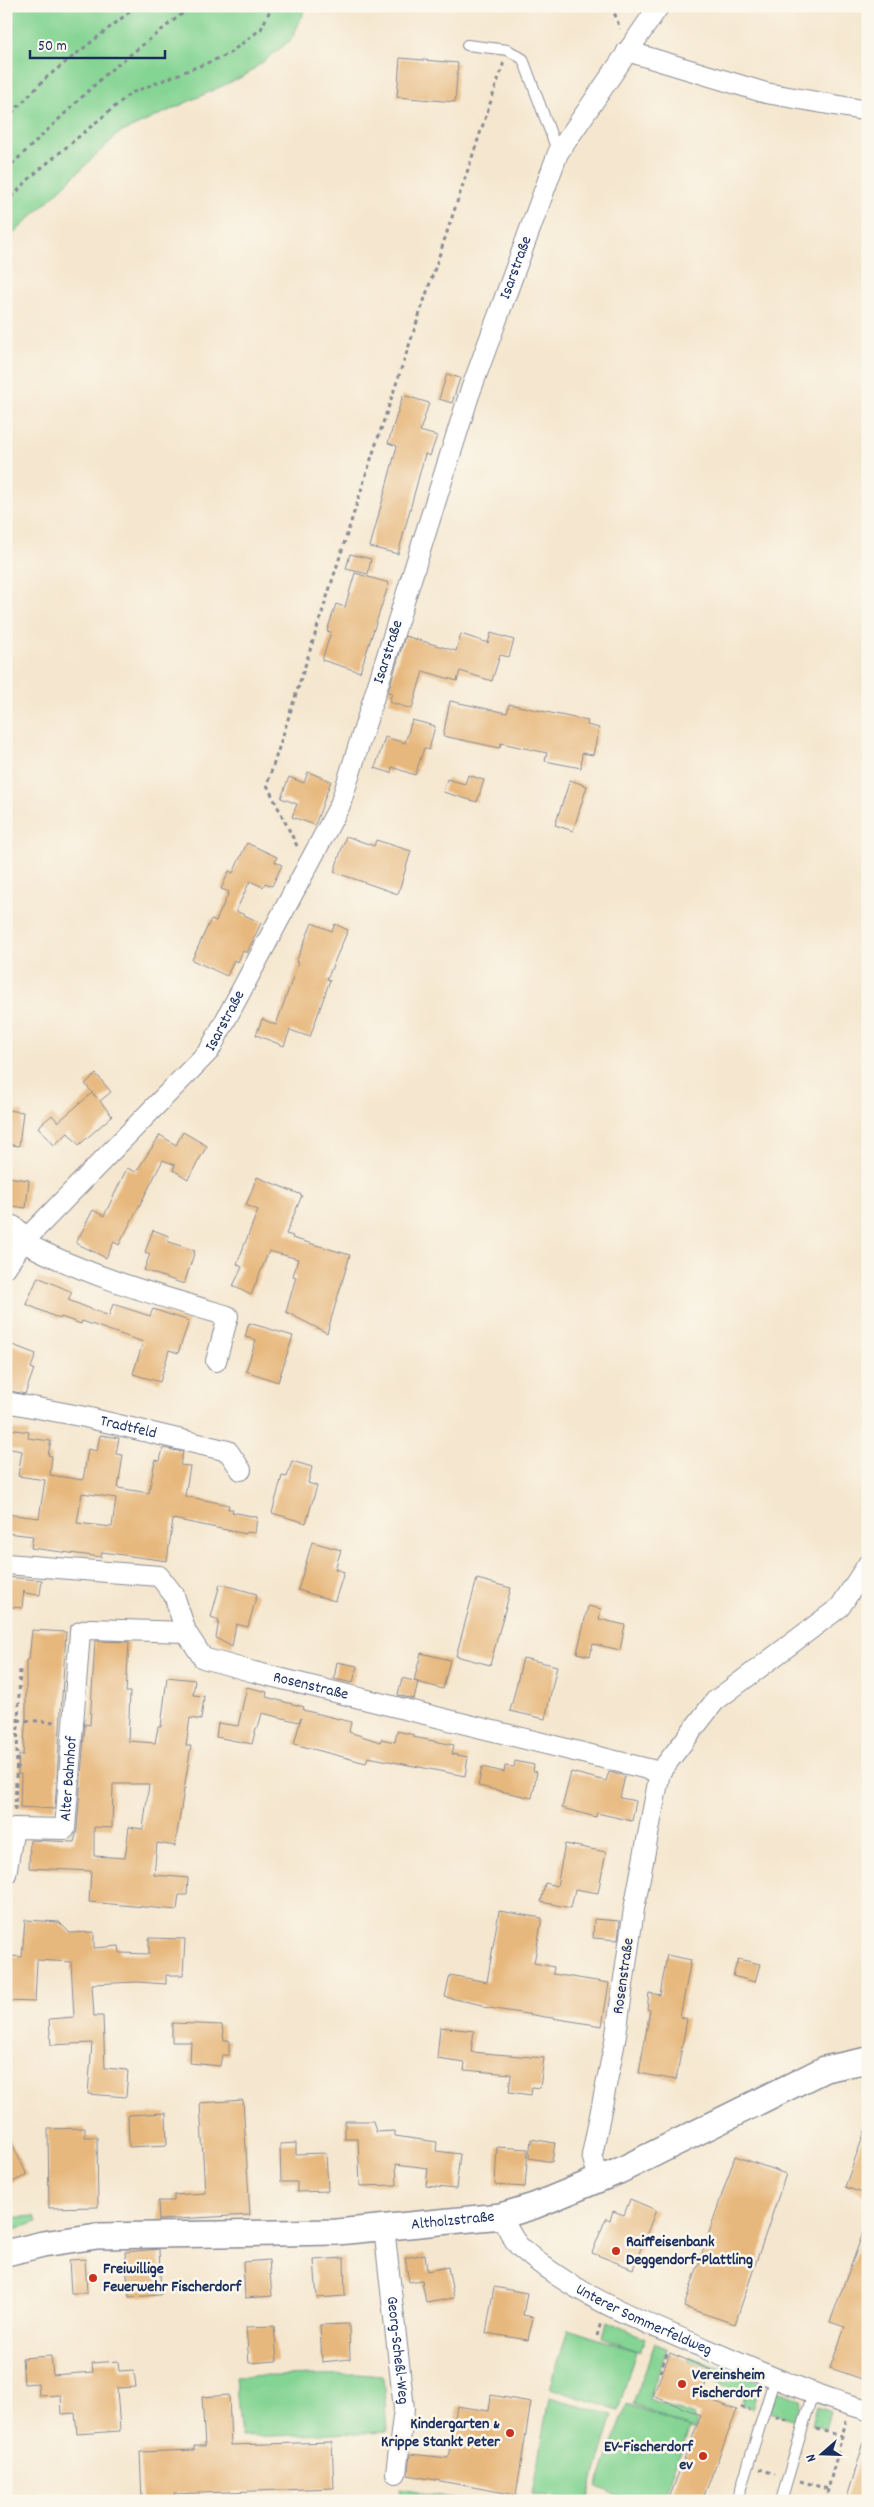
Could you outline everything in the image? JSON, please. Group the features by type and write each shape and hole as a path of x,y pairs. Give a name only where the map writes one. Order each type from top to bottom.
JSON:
{"street":[{"name":"Isarstraße","path":"6,1267 23,1242 209,1051 340,805 469,395 558,153 626,50 659,6"},
{"path":"626,50 766,93 868,111"},
{"path":"6,1224 15,1226 20,1231 23,1242 42,1252 152,1294 228,1316 216,1362"},
{"name":"Tradtfeld","path":"6,1402 85,1417 228,1451 240,1470"},
{"name":"Rosenstraße","path":"6,1564 159,1576 174,1595 186,1632 202,1658 660,1772"},
{"name":"Rosenstraße","path":"599,2179 592,2155 615,2041 634,1909 660,1772 715,1702 840,1607 868,1564"},
{"name":"Alter Bahnhof","path":"14,1828 65,1829 80,1632 90,1629 186,1632"},
{"path":"6,1874 14,1828"},
{"name":"Altholzstraße","path":"6,2253 43,2244 97,2236 337,2232 501,2216 534,2206 599,2179 825,2069 868,2060"},
{"name":"Unterer Sommerfeldweg","path":"501,2216 519,2246 554,2274 638,2319 775,2377 859,2408"},
{"name":"Georg-Scheßl-Weg","path":"384,2227 404,2362 404,2409 396,2474"}],"lane":[{"path":"467,45 508,50 523,59 558,153"},
{"path":"737,2501 775,2377"},
{"path":"781,2501 813,2392"}],"path":[{"path":"6,119 47,77 136,6"},
{"path":"6,170 107,73 192,6"},
{"path":"6,203 33,175 131,94 227,55 261,29 272,6"},
{"path":"308,866 267,785 372,456 508,50"},
{"path":"14,1828 20,1668"},
{"path":"18,1720 73,1723"},
{"path":"660,2372 670,2345"},
{"path":"741,2407 842,2436"},
{"path":"825,2501 842,2436 859,2408"},
{"path":"6,2459 10,2501"},
{"path":"748,2465 828,2489"}],"green space":[{"path":"6,6 307,6 291,40 246,75 118,134 6,241"},
{"path":"35,2216 37,2222 6,2233 6,2218"},
{"path":"607,2321 645,2338 640,2352 603,2338"},
{"path":"568,2329 636,2351 618,2410 550,2388"},
{"path":"655,2343 667,2349 649,2399 694,2416 693,2419 697,2422 694,2430 633,2404"},
{"path":"690,2356 761,2383 753,2408 742,2405 745,2394 718,2384 721,2371 688,2360"},
{"path":"358,2374 383,2376 387,2432 241,2437 235,2377"},
{"path":"776,2391 801,2399 795,2420 770,2412"},
{"path":"549,2398 613,2415 587,2501 532,2494"},
{"path":"627,2404 690,2428 661,2501 631,2501 597,2487"},
{"path":"817,2406 830,2411 825,2429 812,2425"},
{"path":"400,2489 468,2501 399,2501"}],"building":[{"path":"400,58 458,63 455,102 397,97"},
{"path":"447,374 460,378 452,403 439,399"},
{"path":"403,395 429,403 420,431 437,436 430,456 425,454 398,554 370,547 397,446 388,443"},
{"path":"350,554 371,559 368,574 346,569"},
{"path":"355,573 389,583 360,672 322,660 331,632 327,631 336,604 345,607"},
{"path":"491,633 514,640 509,657 500,655 492,681 460,671 457,681 423,671 412,709 389,702 392,693 388,692 405,636 456,651 461,634 488,643"},
{"path":"450,701 507,713 509,704 588,721 587,725 599,728 593,755 582,753 581,768 545,761 547,753 501,743 500,748 443,736"},
{"path":"412,720 435,726 429,750 424,748 415,775 392,767 391,773 375,768 385,737 405,743"},
{"path":"308,772 331,781 315,825 292,817 297,804 281,798 289,777 304,783"},
{"path":"468,775 484,780 477,802 443,792 447,779 465,784"},
{"path":"570,780 587,786 573,831 555,825"},
{"path":"346,836 374,846 376,840 411,851 398,894 334,872"},
{"path":"247,843 277,857 275,862 282,865 272,886 265,883 263,887 250,881 236,911 261,923 247,953 243,951 238,962 234,960 227,976 192,960 211,919 216,921 229,892 221,889 229,871 233,873"},
{"path":"312,923 332,931 335,924 348,930 327,979 330,980 310,1037 290,1030 284,1046 256,1035 262,1019 276,1025 298,963 296,962"},
{"path":"96,1074 111,1092 100,1101 112,1116 79,1145 68,1133 54,1145 38,1127 52,1115 58,1122 92,1093 97,1098 85,1084"},
{"path":"6,1110 23,1112 19,1146 6,1144"},
{"path":"183,1132 207,1146 188,1179 173,1170 175,1165 163,1160 119,1245 114,1242 106,1258 76,1243 93,1210 104,1216 127,1168 136,1172 160,1135 176,1145"},
{"path":"6,1177 29,1180 26,1208 6,1205"},
{"path":"257,1177 302,1195 286,1234 293,1236 292,1238 350,1255 327,1333 286,1312 296,1277 293,1276 298,1259 269,1251 251,1295 233,1286 242,1267 237,1264 258,1210 246,1205"},
{"path":"153,1230 169,1236 167,1241 195,1251 184,1284 144,1270 150,1254 145,1252"},
{"path":"38,1277 72,1292 68,1300 109,1316 113,1304 150,1316 153,1309 189,1321 178,1353 169,1350 160,1382 133,1374 143,1342 82,1321 81,1324 61,1317 60,1319 26,1304"},
{"path":"249,1323 293,1336 278,1382 246,1371 256,1340 245,1337"},
{"path":"13,1345 36,1354 31,1368 34,1369 25,1394 6,1390 6,1364"},
{"path":"9,1429 29,1432 28,1438 51,1441 48,1455 52,1456 50,1475 83,1480 88,1449 97,1451 100,1435 119,1438 116,1454 123,1455 118,1488 149,1493 155,1460 160,1461 163,1448 183,1452 180,1465 190,1466 185,1496 229,1505 228,1509 233,1509 232,1512 257,1517 255,1533 246,1532 246,1534 173,1519 167,1561 102,1552 101,1557 31,1548 33,1536 6,1533 6,1514 39,1518 45,1480 18,1476 22,1451 6,1448","holes":["82,1493 116,1498 112,1527 77,1523"]},
{"path":"292,1461 312,1467 308,1483 317,1486 306,1523 272,1513 282,1476 287,1477"},
{"path":"312,1542 341,1550 335,1569 344,1572 335,1601 298,1590"},
{"path":"6,1577 42,1580 40,1595 24,1593 24,1590 22,1608 6,1606"},
{"path":"477,1579 511,1588 490,1665 456,1656"},
{"path":"220,1584 257,1594 248,1627 236,1624 232,1647 216,1638 219,1620 211,1617"},
{"path":"588,1606 601,1609 599,1619 625,1625 620,1650 593,1644 590,1656 577,1653"},
{"path":"32,1630 66,1632 55,1809 20,1807 21,1774 18,1774 19,1755 23,1755 26,1717 26,1660 29,1660"},
{"path":"95,1641 129,1642 126,1692 130,1692 128,1741 155,1743 158,1727 161,1727 167,1677 195,1680 193,1695 204,1696 201,1720 190,1718 186,1746 191,1746 175,1846 157,1843 154,1875 188,1878 187,1895 179,1895 177,1910 89,1902 91,1871 29,1868 30,1840 74,1842 77,1830 85,1724 90,1725","holes":["113,1784 149,1784 143,1829 129,1827 125,1858 94,1856 94,1827 112,1828"]},
{"path":"421,1653 450,1660 443,1689 414,1681"},
{"path":"523,1658 557,1666 545,1719 510,1711"},
{"path":"337,1662 357,1666 353,1683 334,1679"},
{"path":"402,1678 418,1682 414,1699 398,1695"},
{"path":"247,1687 267,1692 266,1697 304,1707 303,1710 351,1722 349,1732 380,1742 381,1739 395,1742 397,1731 414,1735 413,1737 454,1745 452,1754 468,1757 465,1776 368,1757 366,1763 294,1744 301,1718 299,1722 262,1713 252,1744 216,1737 218,1723 238,1726"},
{"path":"515,1761 534,1765 533,1771 537,1772 532,1798 478,1786 482,1767 504,1772 505,1766 514,1767"},
{"path":"571,1772 606,1781 609,1772 625,1776 620,1798 636,1801 632,1821 597,1813 596,1817 562,1808"},
{"path":"565,1844 606,1852 598,1893 575,1889 571,1908 541,1902 545,1883 557,1886"},
{"path":"499,1911 542,1918 534,1963 554,1967 553,1974 609,1983 602,2026 483,2007 483,2005 445,1997 450,1975 487,1982"},
{"path":"594,1919 620,1921 618,1940 593,1938"},
{"path":"25,1920 59,1922 70,1933 94,1932 94,1948 119,1946 120,1953 149,1954 149,1938 185,1939 183,1975 166,1975 166,1984 137,1982 92,1984 94,2016 103,2016 105,2068 128,2070 126,2097 88,2094 92,2043 51,2045 49,2019 74,2017 71,1962 37,1960 35,2002 6,2001 6,1977 11,1977 12,1956 22,1957"},
{"path":"667,1955 691,1960 680,2017 687,2019 676,2080 639,2073 650,2010 647,2009 649,1993 660,1995"},
{"path":"738,1959 760,1964 755,1982 733,1976"},
{"path":"172,2023 222,2025 224,2040 229,2040 229,2055 222,2055 220,2066 190,2063 191,2042 172,2042"},
{"path":"440,2027 474,2031 471,2052 544,2058 540,2088 532,2087 531,2095 509,2092 511,2074 464,2070 465,2063 437,2059"},
{"path":"243,2100 250,2215 159,2220 158,2201 174,2201 174,2195 205,2193 200,2103"},
{"path":"166,2113 167,2145 129,2147 128,2115"},
{"path":"345,2121 373,2121 376,2132 395,2131 395,2136 437,2142 436,2151 460,2154 456,2189 426,2186 428,2168 396,2164 397,2185 360,2186 358,2139 345,2139"},
{"path":"85,2128 85,2137 97,2137 98,2207 49,2208 48,2129"},
{"path":"866,2128 868,2128 868,2195 845,2187"},
{"path":"6,2131 27,2175 6,2185"},
{"path":"531,2139 555,2143 552,2162 529,2158"},
{"path":"296,2143 296,2154 326,2153 328,2191 297,2192 297,2182 281,2182 280,2144"},
{"path":"497,2147 528,2149 525,2187 495,2185"},
{"path":"735,2156 786,2174 735,2324 684,2307"},
{"path":"630,2199 656,2210 633,2269 592,2253 606,2218 610,2220 613,2211 624,2215"},
{"path":"866,2225 868,2225 868,2381 830,2368 845,2327 830,2322"},
{"path":"159,2249 161,2295 129,2297 125,2252"},
{"path":"425,2254 427,2271 448,2267 454,2298 426,2303 422,2280 409,2282 405,2258"},
{"path":"344,2258 345,2296 317,2298 314,2260"},
{"path":"85,2259 87,2293 71,2293 69,2260"},
{"path":"269,2260 272,2296 245,2298 243,2262"},
{"path":"494,2287 527,2293 523,2315 533,2317 528,2340 486,2333"},
{"path":"349,2324 350,2359 322,2362 320,2325"},
{"path":"274,2326 277,2361 249,2363 246,2327"},
{"path":"670,2353 711,2370 701,2396 737,2410 702,2501 668,2501 701,2415 653,2396"},
{"path":"51,2356 53,2375 93,2372 92,2363 118,2361 119,2371 134,2370 136,2387 117,2388 120,2431 77,2434 75,2413 62,2414 61,2395 39,2396 38,2383 24,2384 22,2358"},
{"path":"229,2395 231,2445 332,2442 334,2488 174,2494 174,2498 142,2500 140,2452 194,2450 194,2446 205,2446 202,2397"},
{"path":"491,2395 531,2402 516,2495 408,2475 410,2454 448,2458 457,2406 489,2411"},
{"path":"864,2442 868,2442 868,2501 846,2501"}],"place":[{"name":"Raiffeisenbank Deggendorf-Plattling","path":"616,2251"},
{"name":"Freiwillige Feuerwehr Fischerdorf","path":"93,2278"},
{"name":"Vereinsheim Fischerdorf","path":"682,2384"},
{"name":"Kindergarten & Krippe Stankt Peter","path":"510,2433"},
{"name":"EV-Fischerdorf ev","path":"703,2456"}]}
